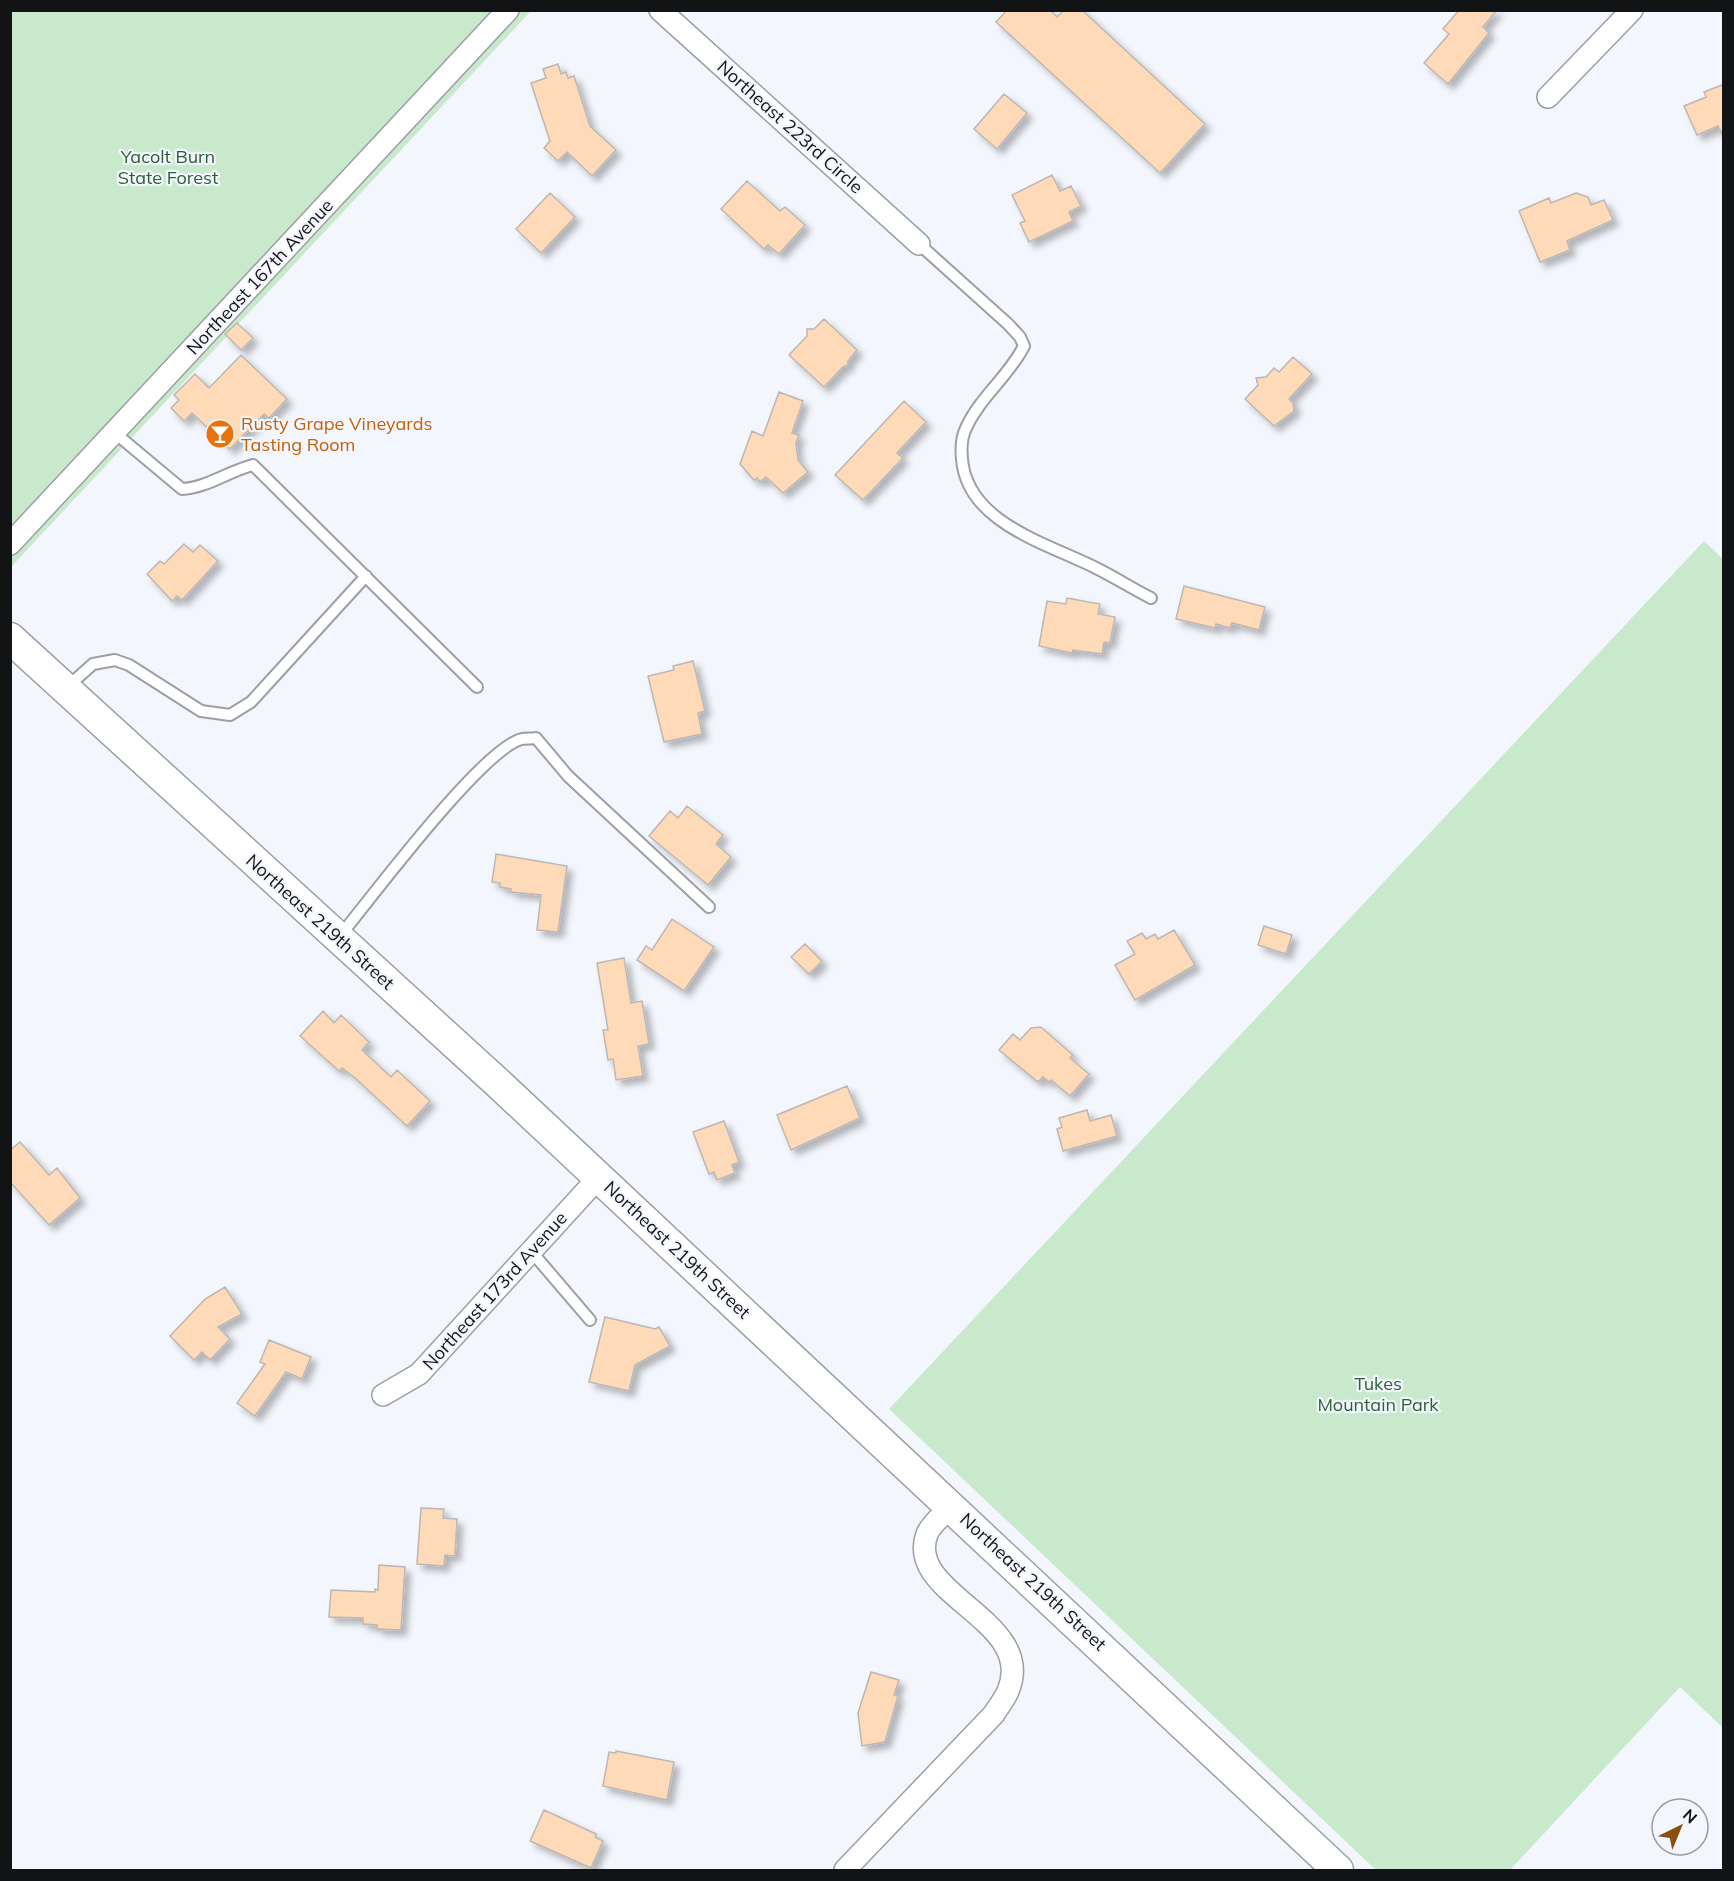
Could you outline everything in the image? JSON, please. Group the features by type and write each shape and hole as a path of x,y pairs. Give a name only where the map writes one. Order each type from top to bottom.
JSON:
{"street":[{"name":"Northeast 167th Avenue","path":"10,544 508,10"},
{"name":"Northeast 223rd Circle","path":"660,10 919,244"},
{"path":"1548,97 1632,10"},
{"name":"Northeast 219th Street","path":"10,638 599,1177 1338,1870"},
{"name":"Northeast 173rd Avenue","path":"383,1395 419,1374 599,1177"},
{"path":"845,1870 994,1714 1009,1689 1011,1664 1004,1642 933,1574 924,1554 927,1533 951,1506"}],"lane":[{"path":"919,244 1008,324 1024,345 1014,365 981,403 966,429 961,446 963,471 972,492 991,513 1020,532 1099,569 1150,598"},
{"path":"115,433 182,489 196,488 230,471 253,465 477,687"},
{"path":"66,689 93,664 102,660 115,660 129,665 201,711 230,715 251,702 366,576"},
{"path":"338,938 466,783 502,751 521,739 536,738 568,776 709,907"},
{"path":"531,1251 590,1320"}],"green space":[{"name":"Yacolt Burn State Forest","path":"11,11 531,11 11,567"},
{"name":"Tukes Mountain Park","path":"1704,541 1724,560 1723,1728 1680,1687 1510,1870 1376,1870 889,1409"}],"building":[{"path":"1007,10 1050,10 1057,17 1064,10 1082,10 1205,124 1160,173 996,22"},
{"path":"1459,10 1497,10 1483,27 1489,33 1448,84 1424,63 1449,34 1443,29"},
{"path":"558,64 561,74 566,72 568,78 574,76 590,126 616,150 592,176 567,152 558,161 544,148 550,141 531,83 546,78 543,69"},
{"path":"1724,84 1724,138 1718,126 1697,135 1684,106 1706,97 1704,92"},
{"path":"1004,94 1027,113 997,149 974,129"},
{"path":"1052,175 1060,191 1071,186 1081,206 1069,212 1073,221 1029,242 1020,223 1025,221 1012,195"},
{"path":"747,181 780,211 785,207 805,225 779,254 768,245 764,249 721,209"},
{"path":"550,193 575,217 541,253 516,229"},
{"path":"1576,193 1588,197 1591,205 1604,200 1613,220 1567,241 1570,250 1540,262 1519,211 1549,198 1551,203"},
{"path":"824,319 857,350 848,361 848,365 843,367 824,387 789,355 807,336 807,329 814,329"},
{"path":"237,323 253,338 241,350 225,334"},
{"path":"241,355 287,399 269,418 264,414 230,449 192,413 184,421 171,408 179,400 174,395 195,374 209,388"},
{"path":"1293,357 1312,374 1289,399 1293,403 1294,411 1274,426 1245,399 1258,385 1256,378 1266,377 1274,368 1279,372"},
{"path":"779,392 803,401 792,433 799,435 796,443 798,460 808,472 783,493 766,477 760,482 757,478 754,480 740,464 752,431 763,436"},
{"path":"904,401 926,422 897,453 903,458 863,500 835,475"},
{"path":"184,544 193,552 200,545 218,561 182,600 177,596 172,601 147,574 160,561 164,564"},
{"path":"1184,586 1265,607 1259,630 1232,623 1230,628 1216,624 1215,628 1176,619"},
{"path":"1067,598 1100,604 1098,614 1115,617 1110,643 1104,642 1102,654 1073,650 1072,653 1039,646 1047,601 1066,604"},
{"path":"693,661 705,711 698,713 702,734 664,742 648,676 674,670 673,666"},
{"path":"687,806 723,835 716,844 731,857 708,885 649,836 670,811 678,818"},
{"path":"496,854 567,866 558,932 537,930 541,895 511,892 511,889 500,887 500,883 492,882"},
{"path":"672,919 714,947 684,991 637,960 646,946 652,950"},
{"path":"1264,926 1292,935 1286,954 1258,945"},
{"path":"1174,930 1195,965 1135,1000 1115,965 1135,954 1127,941 1142,933 1146,939 1155,934 1158,939"},
{"path":"805,944 822,961 809,974 791,957"},
{"path":"624,958 631,1003 642,1001 649,1044 638,1046 643,1076 616,1080 613,1059 608,1060 603,1030 608,1030 597,963"},
{"path":"323,1011 334,1023 341,1015 369,1042 362,1050 391,1077 397,1070 430,1101 407,1126 355,1078 342,1068 339,1071 300,1036"},
{"path":"1041,1027 1073,1055 1070,1058 1089,1074 1070,1096 1051,1080 1049,1082 1043,1077 1038,1082 999,1050 1013,1034 1020,1040 1031,1028"},
{"path":"847,1086 860,1118 791,1150 777,1115"},
{"path":"1087,1110 1090,1121 1111,1115 1117,1136 1063,1151 1057,1129 1062,1127 1059,1118"},
{"path":"724,1121 739,1162 732,1165 735,1173 717,1180 714,1172 709,1174 693,1132"},
{"path":"20,1142 49,1175 57,1168 80,1198 49,1225 10,1182 10,1150"},
{"path":"225,1287 242,1314 218,1327 230,1339 210,1360 202,1352 194,1360 170,1336 205,1299"},
{"path":"605,1317 655,1329 659,1327 670,1346 635,1365 629,1391 589,1382"},
{"path":"269,1340 311,1357 302,1379 286,1372 255,1416 237,1403 265,1364 260,1362"},
{"path":"421,1508 444,1509 443,1518 457,1519 455,1556 445,1555 444,1566 417,1564"},
{"path":"379,1565 405,1567 401,1630 377,1629 377,1625 363,1624 363,1618 329,1617 331,1590 375,1592 375,1589 378,1590"},
{"path":"871,1672 899,1680 894,1695 898,1696 885,1742 862,1746 858,1713"},
{"path":"616,1751 674,1762 667,1800 603,1786 609,1752 616,1753"},
{"path":"544,1810 596,1834 595,1837 603,1841 591,1868 530,1841"}],"place":[{"name":"Rusty Grape Vineyards Tasting Room","path":"220,434"}]}
